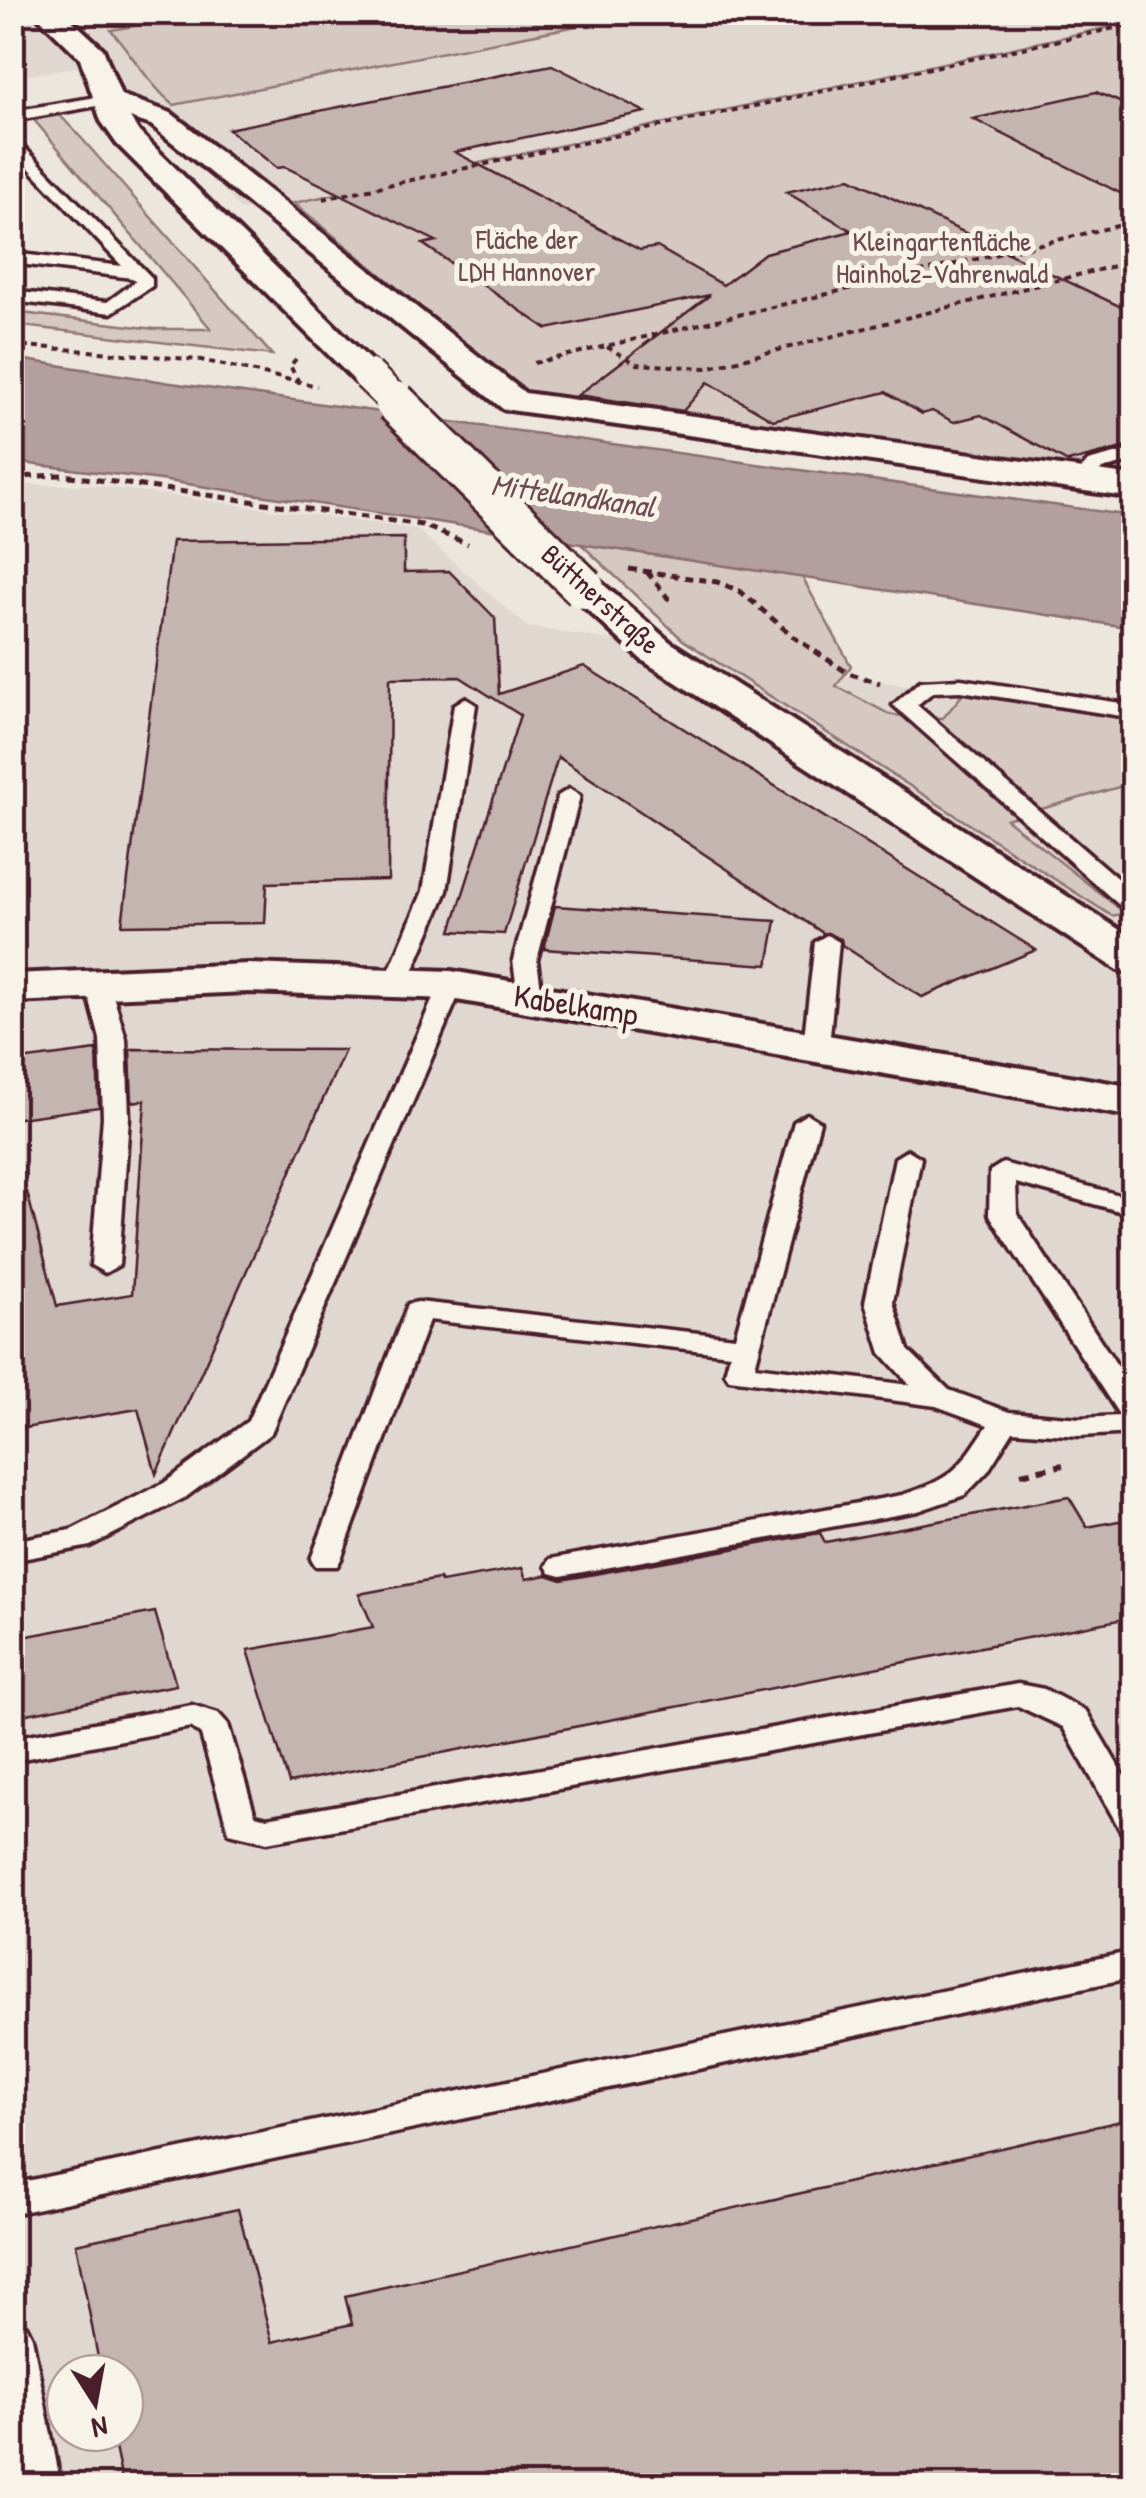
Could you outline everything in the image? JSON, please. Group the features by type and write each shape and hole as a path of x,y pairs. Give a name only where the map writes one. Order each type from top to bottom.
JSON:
{"street":[{"name":"Büttnerstraße","path":"46,12 93,55 116,121 128,138 584,588 656,651 1131,956"},
{"path":"108,95 161,119 515,402 1134,487"},
{"name":"Kabelkamp","path":"12,988 248,978 451,986 1134,1102"}],"lane":[{"path":"12,103 108,95"},
{"path":"12,116 108,95"},
{"path":"12,140 146,282 111,308 12,296"},
{"path":"12,258 136,273"},
{"path":"1082,480 1095,466 1134,455"},
{"path":"1134,712 961,684 928,686 904,705 1134,906"},
{"path":"396,983 434,892 465,705"},
{"path":"530,997 525,960 569,796"},
{"path":"816,1046 826,942"},
{"path":"97,982 113,1039 116,1117 105,1265"},
{"path":"12,1551 79,1539 175,1490 261,1426 451,986"},
{"path":"807,1122 739,1373 944,1398 1005,1420 1080,1427 1134,1424"},
{"path":"908,1158 879,1302 895,1352 944,1398"},
{"path":"1134,1207 1004,1171 1003,1214 1134,1414"},
{"path":"326,1558 418,1310 746,1347"},
{"path":"561,1566 907,1504 954,1488 978,1464 1005,1420"},
{"path":"12,1750 192,1716 207,1721 216,1732 241,1824 267,1830 791,1732 1018,1695 1033,1697 1075,1719 1134,1824"},
{"path":"12,2200 1134,1964"},
{"path":"12,2337 40,2486"}],"path":[{"path":"274,210 1134,24"},
{"path":"484,374 1134,222"},
{"path":"606,346 638,364 706,368 1134,261"},
{"path":"12,345 201,360 245,366 319,386"},
{"path":"954,1488 1078,1462"}],"shaded area":[{"path":"13,13 1133,13 1133,22 294,203 240,210 176,131 109,100 97,63 13,78"},
{"path":"12,485 93,485 416,529 528,627 1133,720 1133,2485 13,2485"}],"green space":[{"path":"207,13 643,13 174,105 111,30"},
{"name":"Kleingartenfläche Hainholz-Vahrenwald","path":"1133,22 1133,477 524,392 294,203"},
{"path":"56,111 272,355 13,325 13,312 155,329 211,329 29,114"},
{"path":"581,544 802,577 851,666 836,686 891,715 943,718 963,694 1133,720 1133,783 1006,819 1125,913 1112,916 683,640"}],"water":[{"name":"Mittellandkanal","path":"13,358 1133,516 1133,628 161,480 13,462"}],"building":[{"path":"552,65 645,112 455,152 640,250 657,247 723,285 765,253 852,231 786,192 850,178 1134,313 1134,445 1068,462 981,415 954,422 932,411 922,414 886,392 773,420 708,382 683,411 578,395 710,295 547,329 423,244 436,241 285,167 277,168 228,129"},
{"path":"1096,92 1134,108 1134,200 973,119"},
{"path":"404,538 404,572 449,571 495,618 499,694 584,666 1036,950 922,997 842,945 841,939 823,933 558,757 504,934 451,931 520,715 460,677 390,678 388,880 267,883 265,923 122,925 172,541"},
{"path":"555,906 776,921 768,965 544,949"},
{"path":"130,1049 345,1050 156,1474 138,1409 12,1430 12,1194 27,1192 57,1306 132,1294 145,1100 132,1102"},
{"path":"97,1050 99,1107 12,1119 12,1061"},
{"path":"1069,1497 1087,1527 1134,1518 1134,1617 289,1783 248,1650 373,1627 359,1594 439,1579 441,1582 522,1568 526,1579 547,1575 562,1580 820,1533 825,1542"},
{"path":"155,1612 176,1685 12,1717 12,1639"},
{"path":"1134,2118 1134,2486 123,2486 116,2453 145,2453 145,2353 97,2353 76,2244 238,2209 272,2342 352,2324 345,2296"}],"park label":[{"name":"Fläche der LDH Hannover","path":"527,255"}]}
